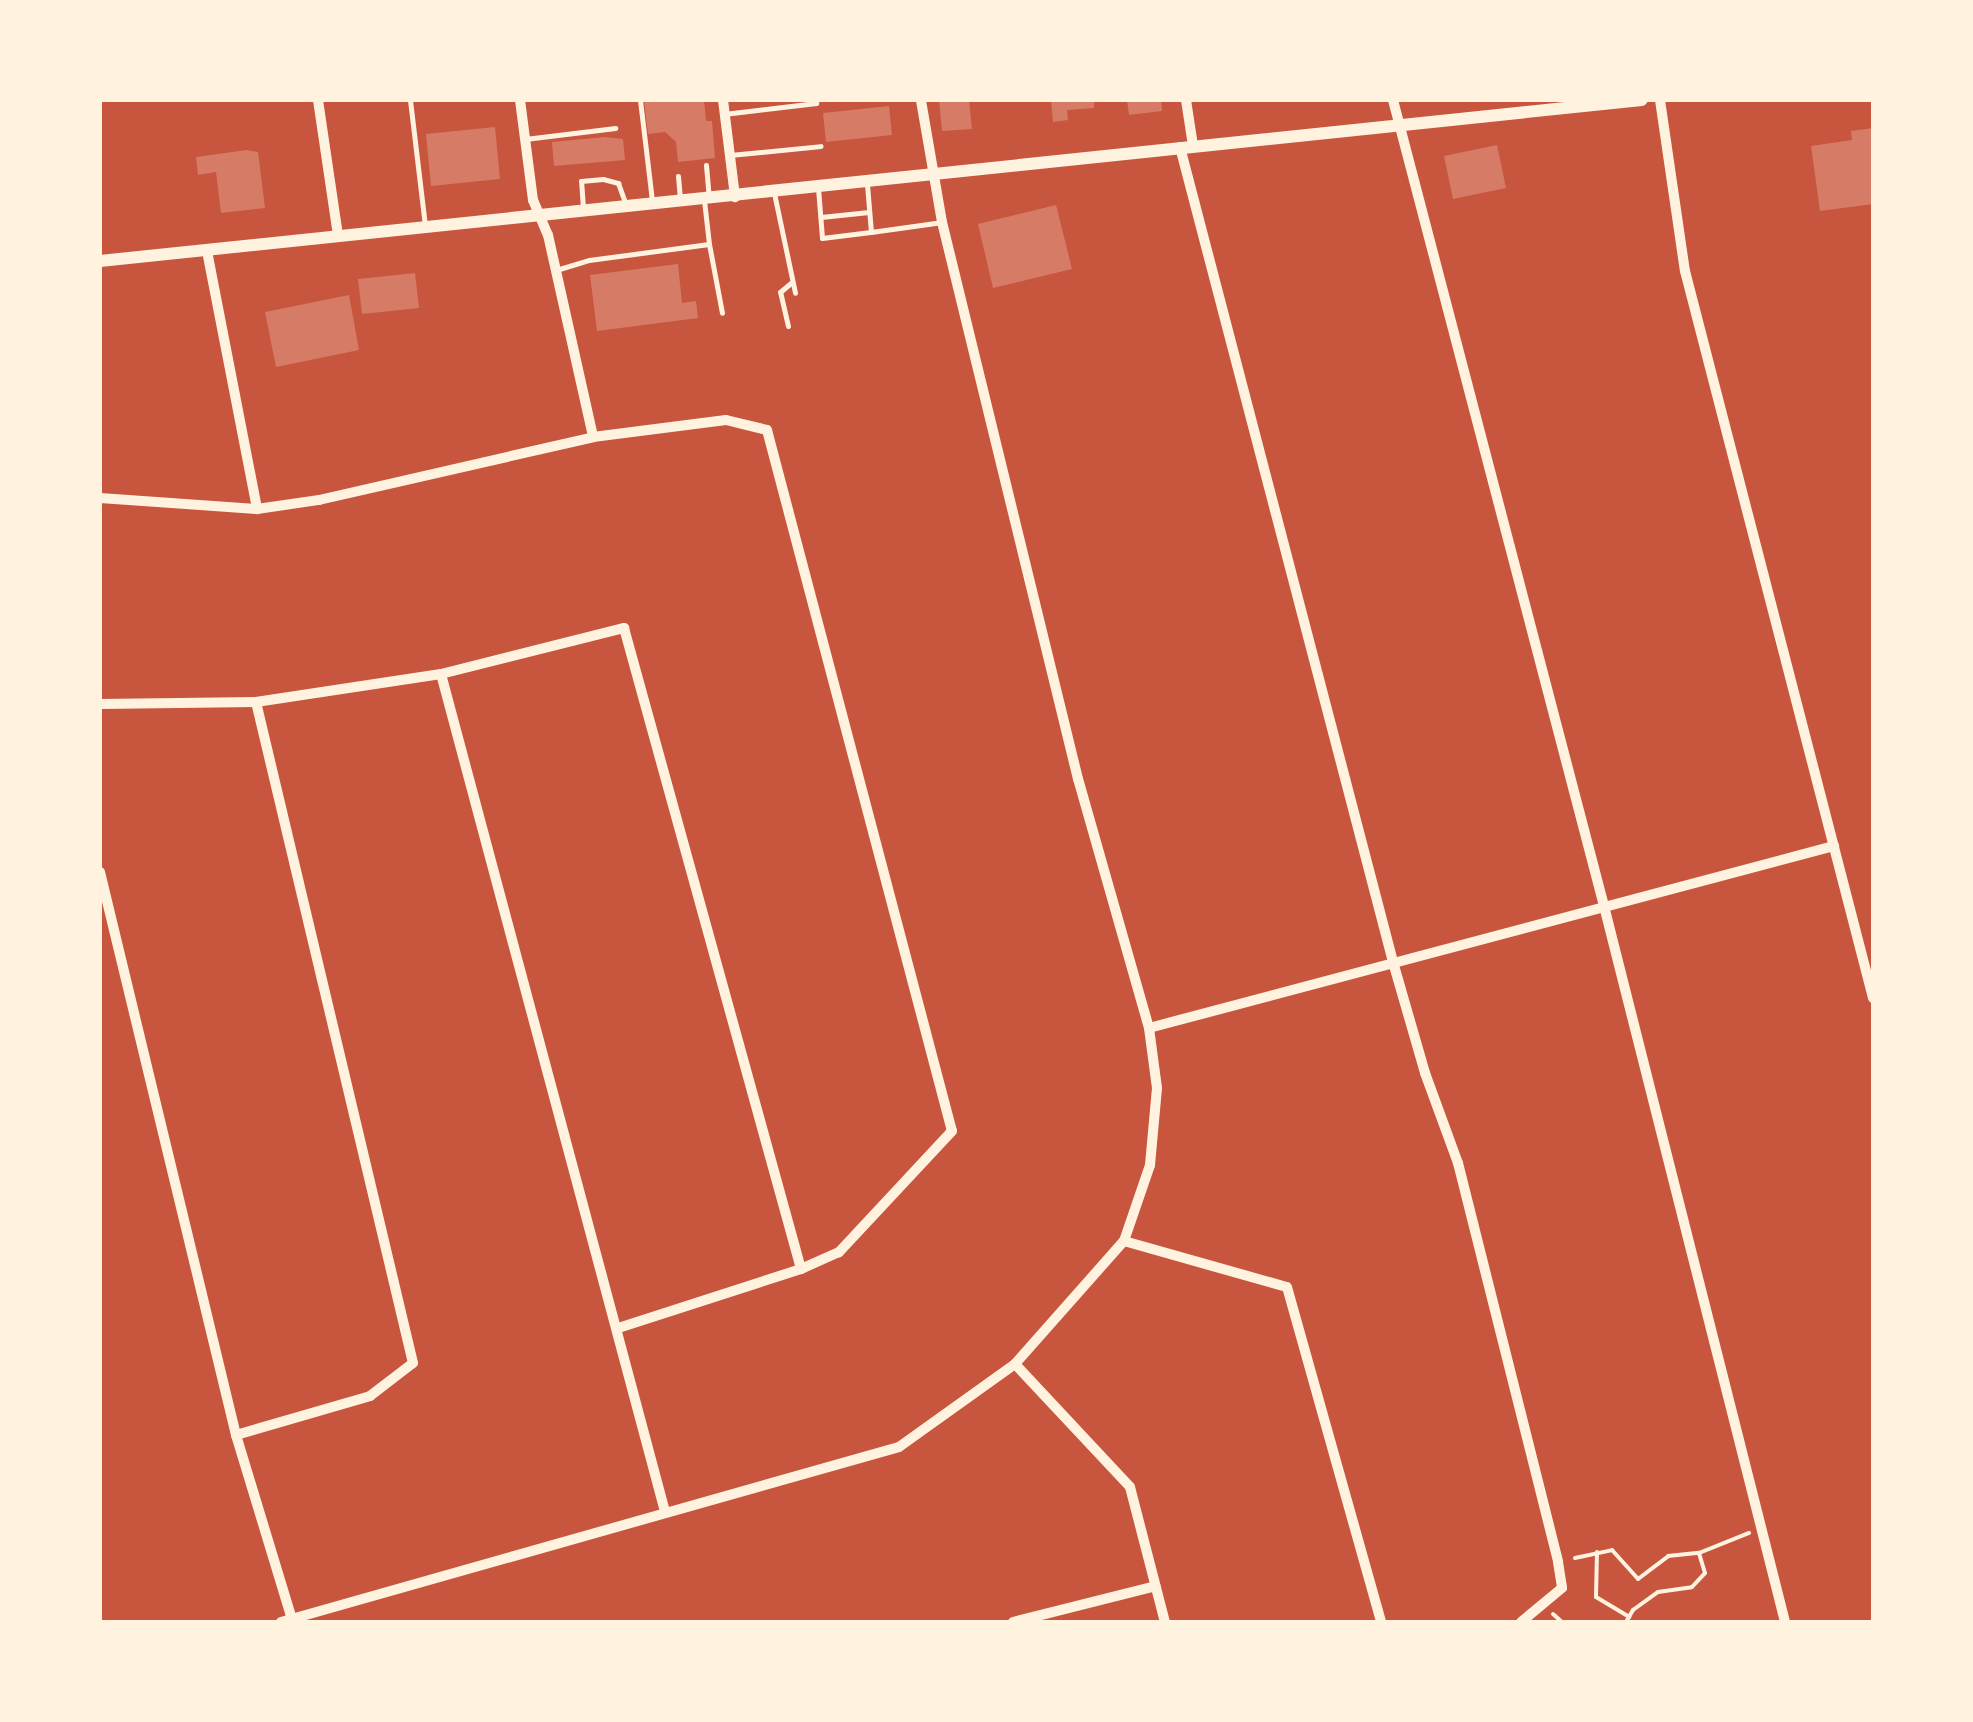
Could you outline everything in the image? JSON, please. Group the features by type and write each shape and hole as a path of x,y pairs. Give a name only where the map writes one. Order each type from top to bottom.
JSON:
{"street":[{"path":"318,100 338,236"},
{"path":"520,100 533,200 556,270 593,437"},
{"path":"722,100 734,197"},
{"path":"100,872 236,1435 287,1621 900,1447 1015,1364 1124,1241 1150,1165 1157,1088 1149,1028 1078,779 942,222 921,100"},
{"path":"1186,100 1186,146 1393,962 1425,1073 1458,1163 1558,1562 1562,1588 1522,1622"},
{"path":"1393,100 1396,126 1604,906 1785,1622"},
{"path":"100,261 540,218 1633,100"},
{"path":"1660,100 1684,271 1873,998"},
{"path":"207,251 257,509"},
{"path":"100,498 257,509 319,500 593,437 726,420 767,430 952,1131 840,1252 801,1270 618,1328"},
{"path":"100,704 256,702 441,674 624,628 801,1270"},
{"path":"441,674 665,1512"},
{"path":"236,1435 370,1396 413,1364 256,702"},
{"path":"1149,1028 1834,846"},
{"path":"1124,1241 1287,1287 1381,1622"},
{"path":"1015,1364 1130,1487 1166,1622"},
{"path":"1014,1622 1156,1586"}],"lane":[{"path":"410,100 425,230"},
{"path":"640,100 652,205"},
{"path":"724,114 816,103"},
{"path":"525,139 614,128"},
{"path":"730,155 821,146"},
{"path":"706,165 709,244 722,313"},
{"path":"678,176 681,202"},
{"path":"584,212 581,181 614,180 622,187 626,208"},
{"path":"866,183 871,232"},
{"path":"818,188 822,238 942,222"},
{"path":"774,192 794,293"},
{"path":"821,218 869,212"},
{"path":"556,270 588,260 709,244"},
{"path":"788,326 780,292 792,282"}],"path":[{"path":"1575,1558 1612,1550 1638,1579 1668,1556 1699,1553 1749,1534"},
{"path":"1597,1552 1596,1597 1627,1620 1658,1592 1692,1587 1705,1573 1699,1553"}],"building":[{"path":"644,100 704,100 706,121 712,121 715,158 678,162 676,142 665,132 648,134"},
{"path":"939,100 969,100 972,129 942,131"},
{"path":"1051,100 1094,100 1094,108 1067,110 1068,120 1053,122"},
{"path":"1127,100 1161,100 1162,111 1129,115"},
{"path":"889,106 892,135 826,142 823,113"},
{"path":"495,127 500,179 431,186 426,134"},
{"path":"1873,128 1873,204 1820,211 1811,146 1852,140 1851,131"},
{"path":"623,139 625,160 554,166 552,142"},
{"path":"1497,145 1506,188 1453,199 1444,156"},
{"path":"258,152 265,208 221,213 216,172 198,175 196,157"},
{"path":"1056,205 1072,269 993,288 978,224"},
{"path":"678,264 682,303 696,301 698,318 597,331 590,275"},
{"path":"415,273 419,308 362,314 358,279"},
{"path":"349,295 359,350 276,367 265,312"}]}
